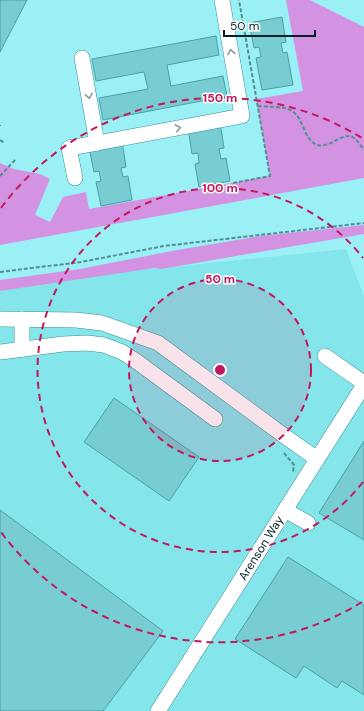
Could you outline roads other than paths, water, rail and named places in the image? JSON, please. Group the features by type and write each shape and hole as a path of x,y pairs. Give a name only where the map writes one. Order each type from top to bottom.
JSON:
{"street":[{"path":"75,178 69,148 242,116 222,0"},
{"path":"82,58 97,143"},
{"path":"0,319 76,320 102,323 158,343 317,459"},
{"path":"22,319 22,349"},
{"path":"0,352 63,344 87,343 104,345 122,352 136,361 215,419"},
{"name":"Arenson Way","path":"158,711 364,384 325,356"},
{"path":"285,510 308,523"}]}
